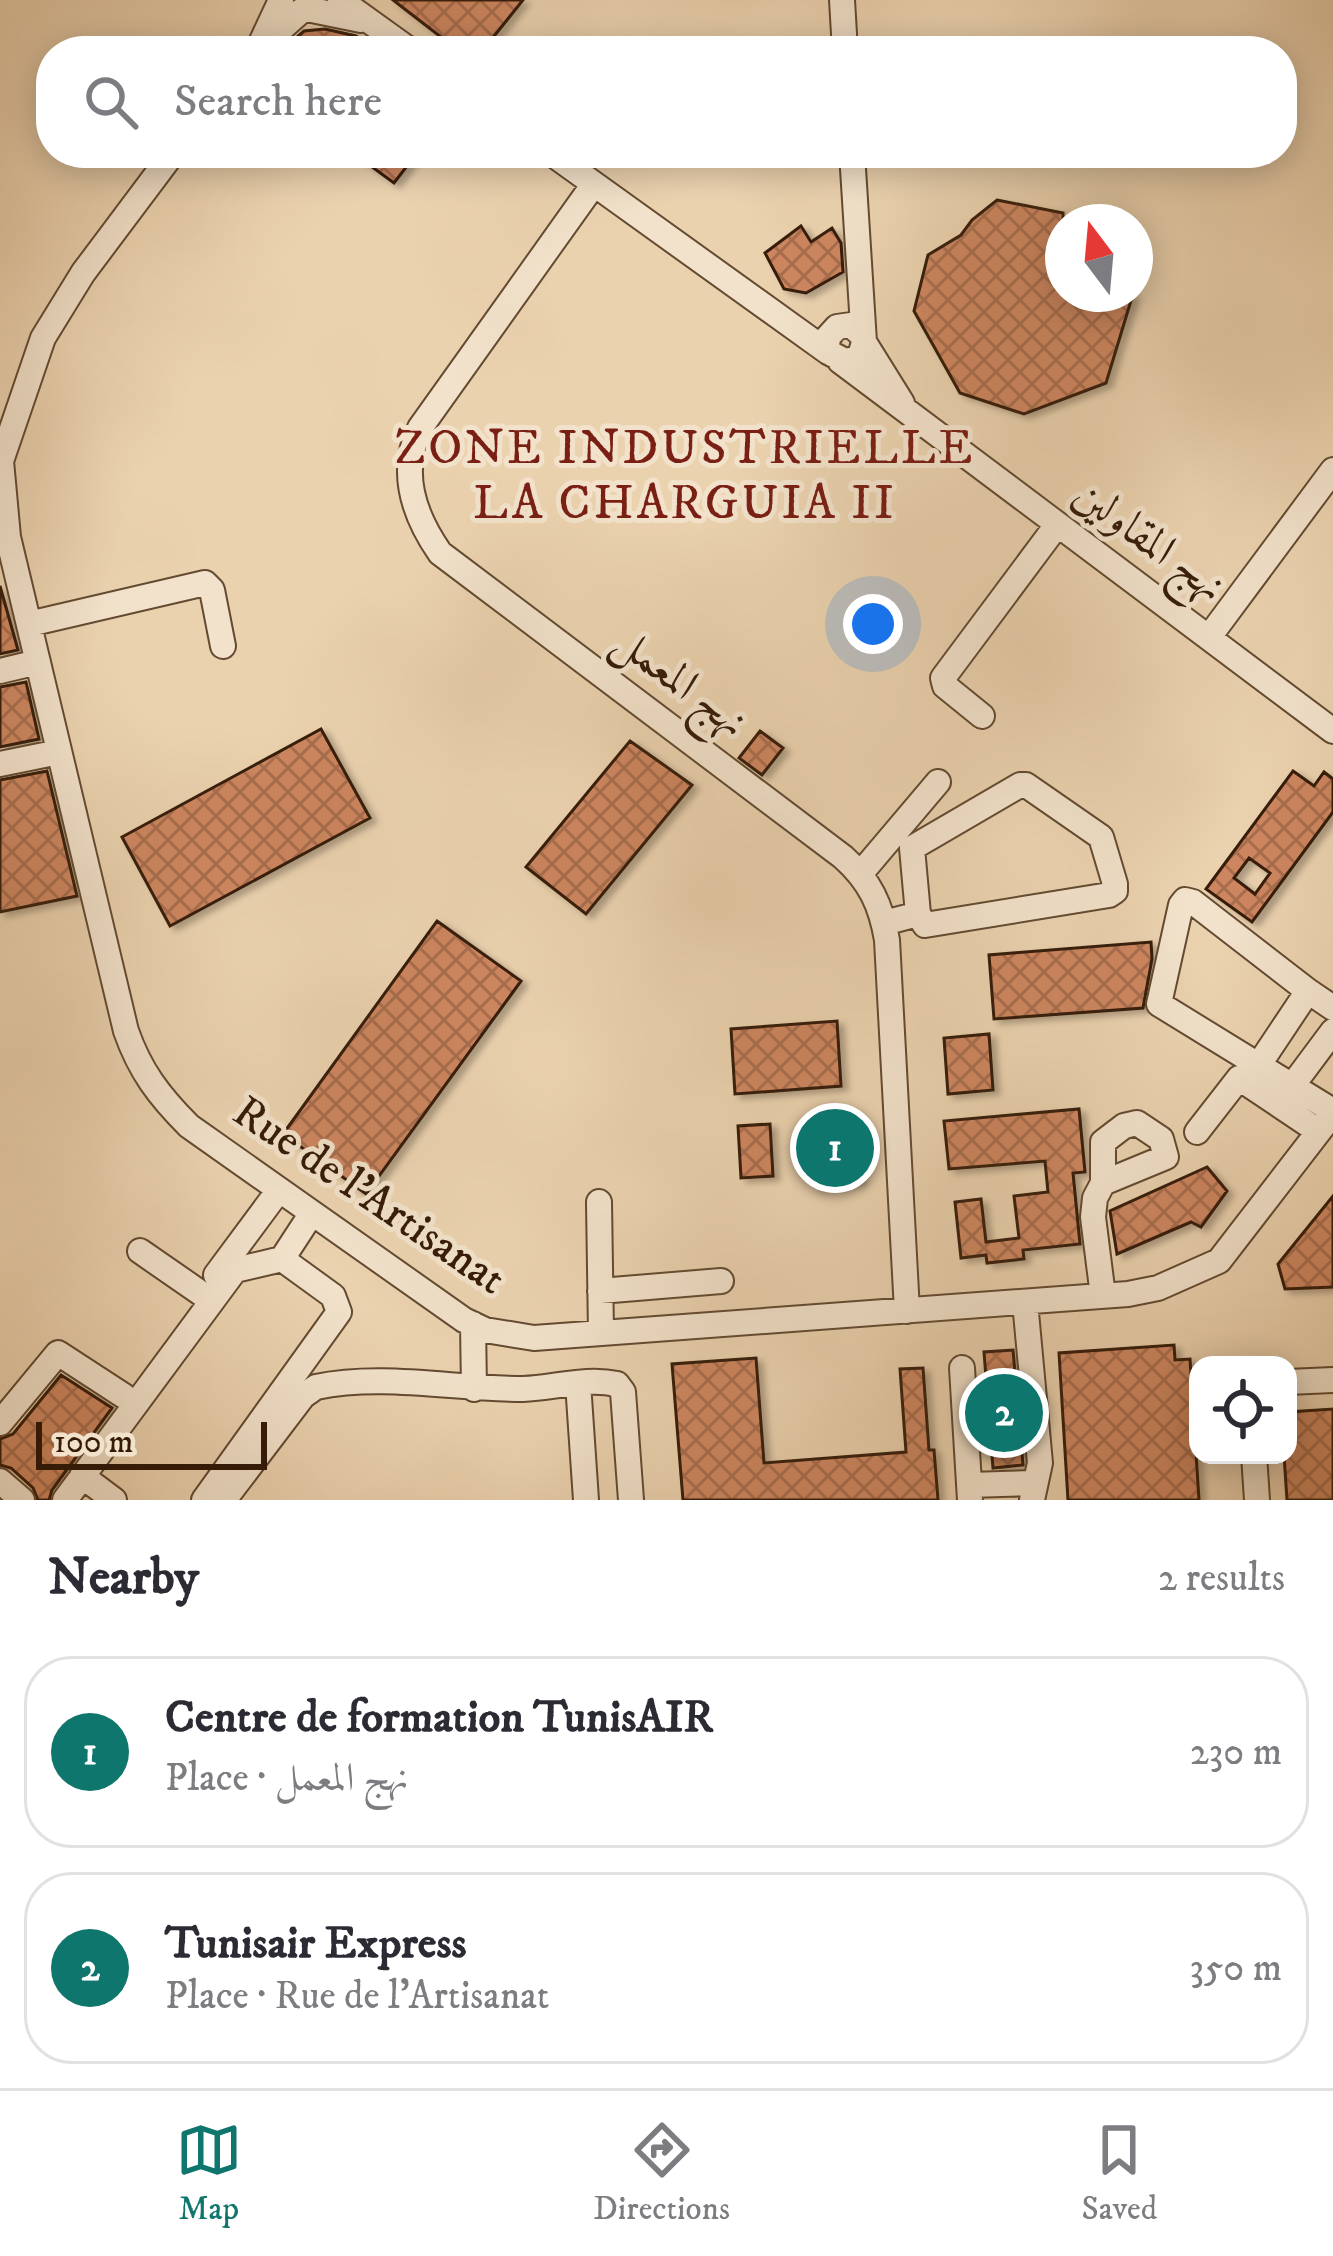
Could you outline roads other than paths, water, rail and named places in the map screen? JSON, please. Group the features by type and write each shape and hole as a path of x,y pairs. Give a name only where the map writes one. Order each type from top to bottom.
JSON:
{"street":[{"path":"340,0 391,36"},
{"path":"842,0 844,36"},
{"path":"269,36 297,4 348,20 369,20"},
{"name":"Rue de l'Artisanat","path":"162,168 43,338 0,457 4,528 138,1065 151,1087 189,1126 473,1324 534,1338 1158,1288 1220,1261 1328,1118"},
{"name":"نهج المقاولين","path":"572,168 834,357 1333,731"},
{"path":"852,332 827,338 834,357 854,360 852,332 862,293 853,168"},
{"name":"نهج المعمل","path":"594,184 420,428 408,461 413,504 440,553 861,874 874,894 884,923 907,1311"},
{"name":"نهج المقاولين","path":"784,321 852,332 913,420"},
{"name":"Rue de l'Artisanat","path":"0,426 25,390"},
{"path":"1209,637 1333,470"},
{"path":"982,716 945,686 944,678 1057,525"},
{"path":"28,624 205,583 212,590 223,646"},
{"path":"0,671 38,662"},
{"path":"0,764 59,752"},
{"path":"861,874 938,782"},
{"path":"1020,785 1105,843 1115,884 1109,895 925,925 918,914 912,848 1020,785"},
{"path":"1328,1118 1292,1086 1159,1004 1181,905 1185,900 1193,902 1333,1008"},
{"path":"884,923 918,914"},
{"path":"1258,1066 1309,991"},
{"path":"1292,1086 1333,1031"},
{"path":"1197,1132 1239,1078 1328,1118"},
{"path":"1102,1183 1094,1217 1103,1296"},
{"path":"50,1500 279,1190"},
{"path":"599,1202 602,1333"},
{"path":"64,1500 235,1270 282,1259 312,1213"},
{"path":"140,1251 202,1294"},
{"path":"204,1500 339,1312 334,1296 282,1259"},
{"path":"600,1292 721,1281"},
{"path":"962,1368 970,1492 1032,1491 1040,1463 1025,1302"},
{"path":"473,1324 474,1389"},
{"path":"0,1423 58,1353 124,1396"},
{"path":"1297,1382 1333,1380"},
{"path":"224,1500 303,1396 316,1387 418,1381 474,1389 616,1384 623,1392 631,1500"},
{"path":"578,1383 586,1500"},
{"path":"1255,1464 1257,1500"},
{"path":"82,1476 114,1500"},
{"path":"0,1481 22,1500"}],"place":[{"name":"Centre de formation TunisAIR","path":"835,1148"},
{"name":"Tunisair Express","path":"1004,1413"}],"district":[{"name":"ZONE INDUSTRIELLE LA CHARGUIA II","path":"685,476"}]}
